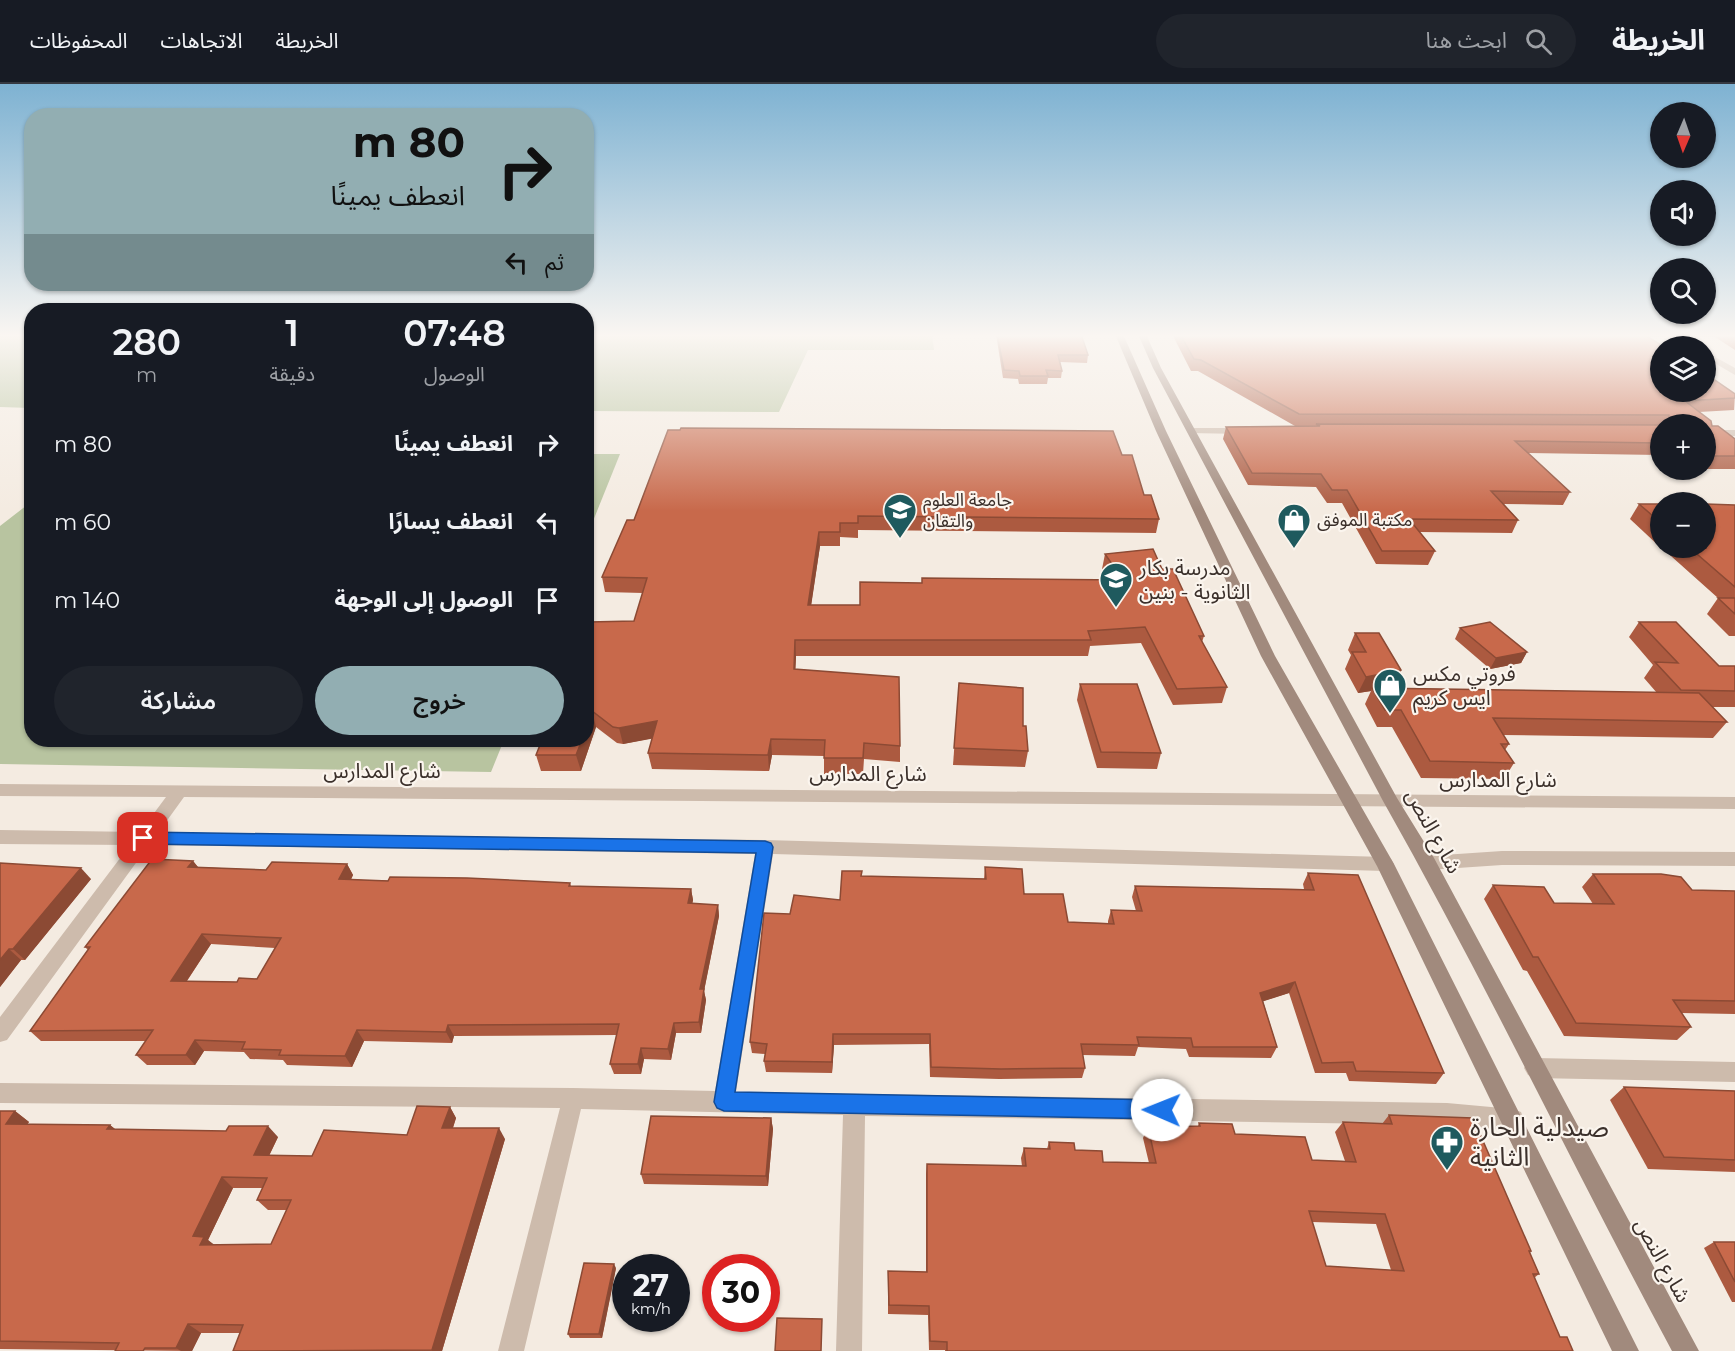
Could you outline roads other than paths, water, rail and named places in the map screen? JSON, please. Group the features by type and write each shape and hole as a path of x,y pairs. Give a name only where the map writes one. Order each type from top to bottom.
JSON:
{"main road":[{"path":"1145,393 1268,656 1385,864 1626,1351"},
{"name":"شارع النص","path":"1171,393 1391,801 1428,863 1534,1068 1686,1351"}],"street":[{"path":"1192,431 1250,431"},
{"path":"1716,432 1735,433"},
{"name":"شارع المدارس","path":"0,790 1735,803"},
{"path":"0,1033 180,791"},
{"path":"0,837 765,847 1385,864"},
{"path":"724,1102 765,847"},
{"path":"1428,863 1502,858 1735,859"},
{"path":"1534,1068 1735,1072"},
{"path":"0,1093 573,1098 854,1105 1447,1114 1513,1120"},
{"path":"511,1351 573,1098"},
{"path":"849,1351 854,1105"}],"place":[{"name":"جامعة العلوم والتقان","path":"900,539"},
{"name":"مكتبة الموفق","path":"1294,549"},
{"name":"مدرسة بكار الثانوية - بنين","path":"1116,608"},
{"name":"فروتي مكس ايس كريم","path":"1390,714"},
{"name":"صيدلية الحارة الثانية","path":"1447,1171"}]}
